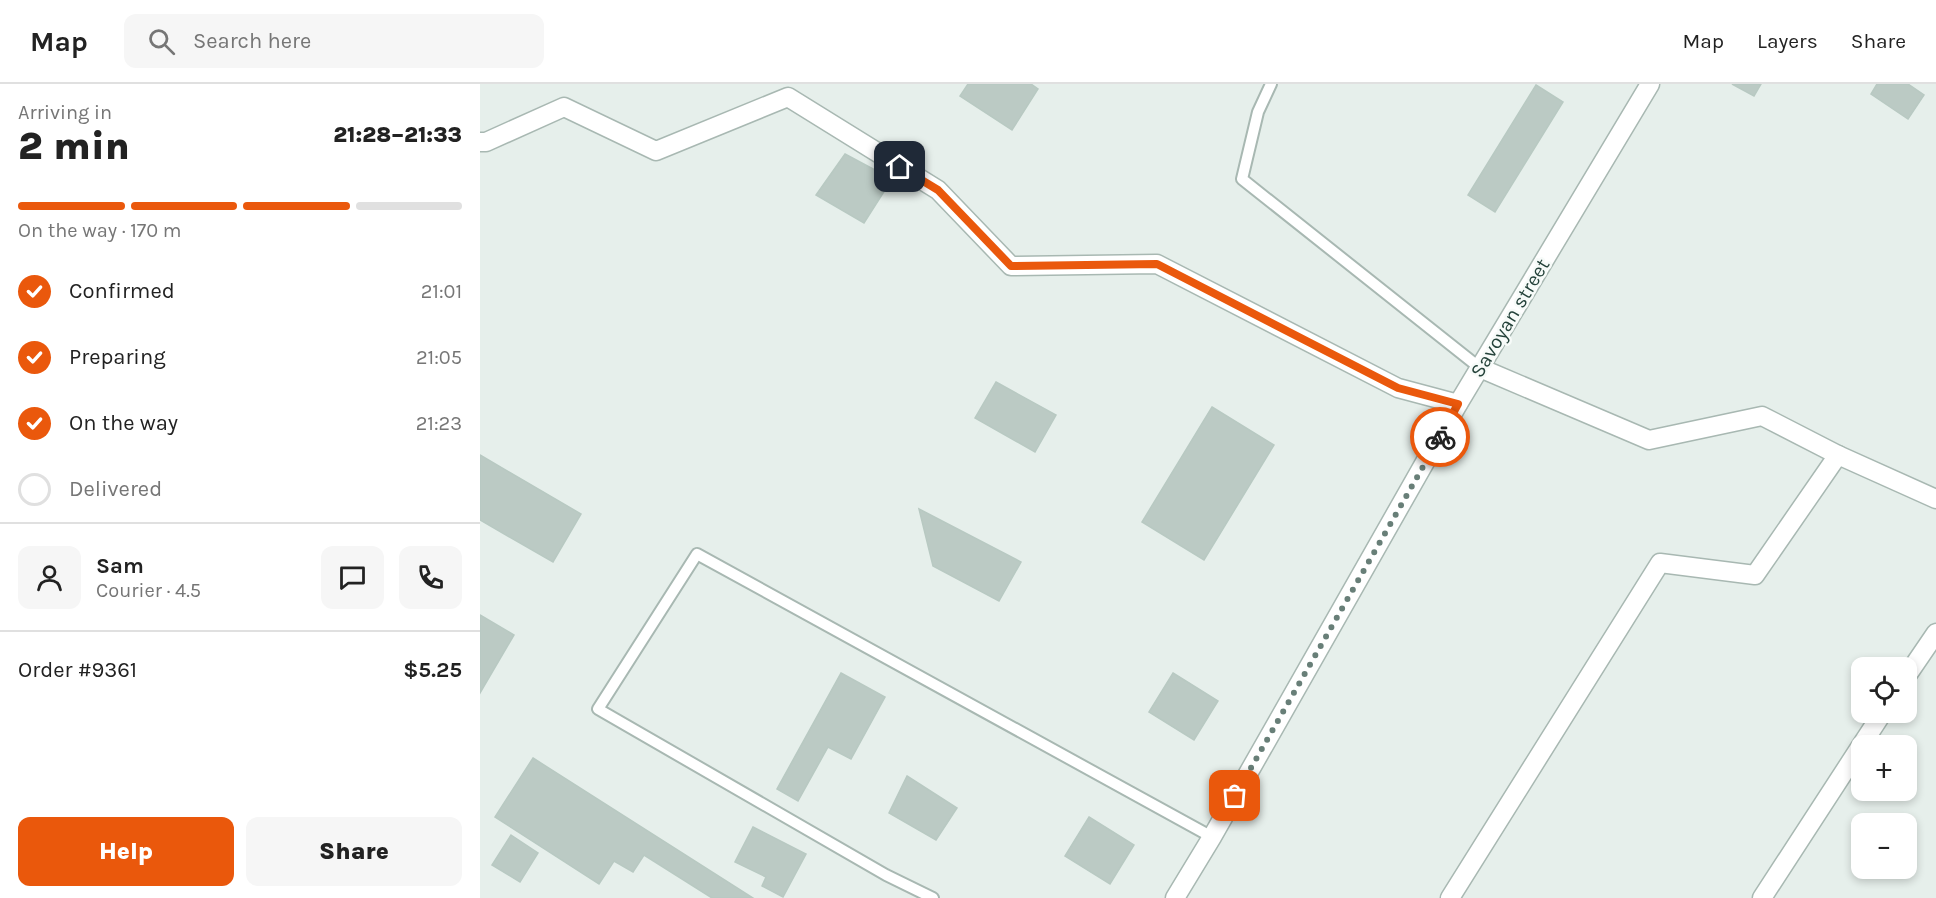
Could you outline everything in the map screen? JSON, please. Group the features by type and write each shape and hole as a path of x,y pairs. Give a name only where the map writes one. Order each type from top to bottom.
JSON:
{"street":[{"name":"Savoyan street","path":"1175,898 1458,404 1650,84"},
{"path":"480,142 486,142 564,107 656,151 788,97 938,190 1011,266 1157,264 1398,388 1458,404"},
{"path":"1480,368 1649,440 1762,416 1838,455 1936,499"},
{"path":"1450,898 1659,563 1755,575 1838,455"},
{"path":"1917,661 1936,633"},
{"path":"1762,898 1876,723"}],"lane":[{"path":"1271,84 1258,112 1242,179 1480,368"},
{"path":"933,898 886,874 598,709 697,554 1212,837"}],"building":[{"path":"968,84 1031,84 1038,89 1012,130 960,96"},
{"path":"1732,84 1761,84 1754,96"},
{"path":"1877,84 1908,84 1924,95 1908,119 1871,94"},
{"path":"1536,85 1563,102 1495,212 1468,195"},
{"path":"845,154 892,179 864,223 816,195"},
{"path":"996,382 1056,415 1035,452 975,418"},
{"path":"1212,407 1274,445 1204,560 1142,522"},
{"path":"480,455 581,514 553,562 480,520"},
{"path":"919,509 1021,562 999,601 933,566"},
{"path":"480,615 514,635 480,693"},
{"path":"841,673 885,697 851,759 828,747 798,801 777,789"},
{"path":"1173,673 1218,701 1194,740 1149,712"},
{"path":"533,758 753,898 712,898 644,855 633,872 614,861 599,884 495,817"},
{"path":"907,776 957,808 936,840 889,813"},
{"path":"1089,817 1134,845 1110,884 1065,856"},
{"path":"753,827 806,854 783,897 762,886 766,877 735,862"},
{"path":"511,835 538,853 520,882 492,865"}],"way so far":[{"path":"1235,796 1440,437"}],"route":[{"path":"900,167 938,190 1011,266 1157,264 1398,388 1458,404 1440,437"}]}
